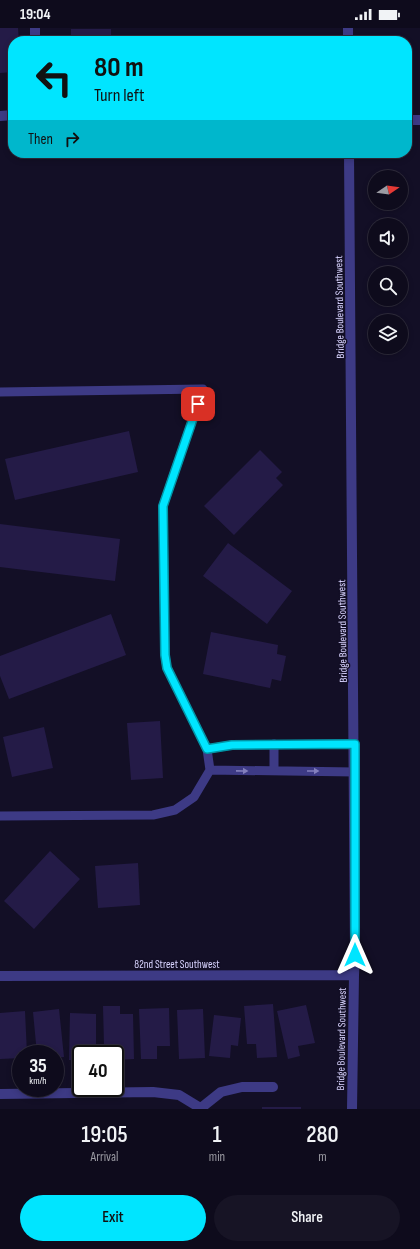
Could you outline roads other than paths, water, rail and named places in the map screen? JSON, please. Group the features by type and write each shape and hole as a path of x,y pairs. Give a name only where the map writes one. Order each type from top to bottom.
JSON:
{"street":[{"name":"Bridge Boulevard Southwest","path":"349,158 355,744 355,955 352,1109"},
{"name":"82nd Street Southwest","path":"0,976 354,975"},
{"path":"0,1094 153,1092 179,1095 202,1108 221,1092 242,1087 273,1086"}],"lane":[{"path":"0,392 203,389 163,506 164,624 167,668 207,749 210,770 194,797 175,810 153,815 0,816"},
{"path":"274,744 274,771"},
{"path":"207,749 232,745 355,744"},
{"path":"210,770 355,772"}]}
